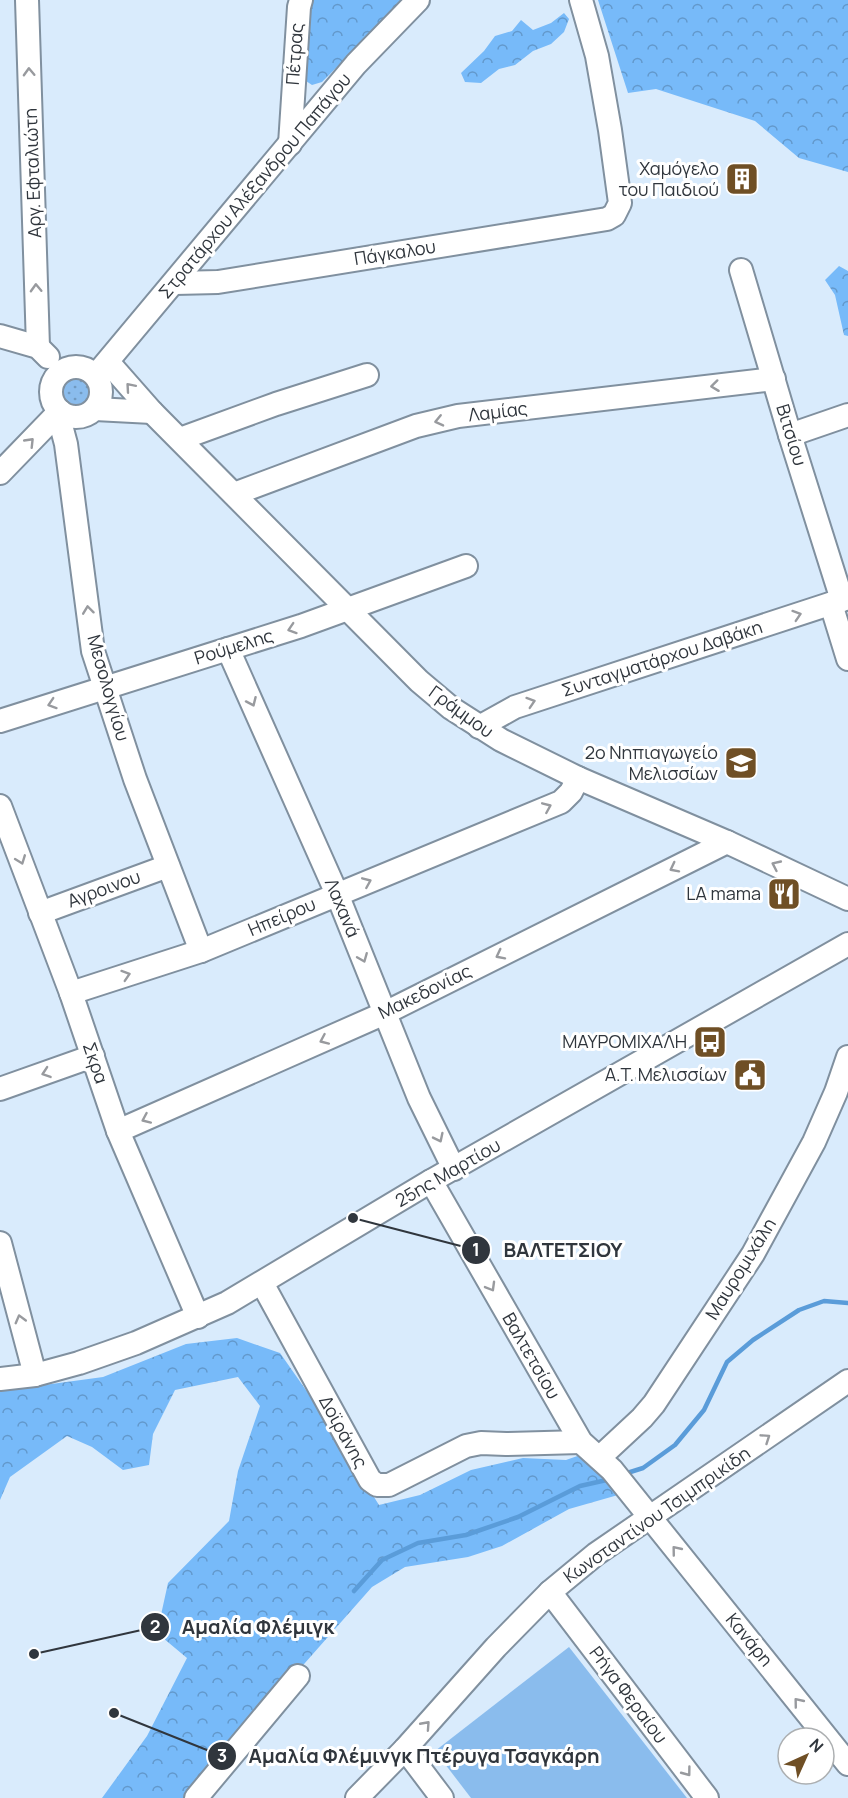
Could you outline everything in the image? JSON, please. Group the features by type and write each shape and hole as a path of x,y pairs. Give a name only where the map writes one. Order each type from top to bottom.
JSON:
{"street":[{"name":"Αργ. Εφταλιώτη","path":"27,0 38,347"},
{"name":"Στρατάρχου Αλέξανδρου Παπάγου","path":"102,369 356,64 418,0"},
{"name":"Πάγκαλου","path":"175,283 218,282 607,219 614,215 620,203 610,130 597,56 580,0"},
{"name":"Πέτρας","path":"290,144 294,2"},
{"name":"Βιτσίου","path":"741,270 840,601 848,659"},
{"path":"0,336 38,347 61,372"},
{"path":"75,366 102,369 101,396 95,409 78,417 58,413 51,392 52,384 61,372 75,366"},
{"name":"Γράμμου","path":"102,369 180,439 419,681 450,708 501,740 578,778 727,842 848,898"},
{"path":"180,439 276,404 367,375"},
{"name":"Λαμίας","path":"234,494 416,426 458,416 774,379"},
{"path":"95,409 152,412"},
{"path":"0,473 58,413"},
{"name":"Μεσολογγίου","path":"58,413 66,444 93,651 135,779 201,951"},
{"path":"790,435 848,415"},
{"name":"Ρούμελης","path":"0,721 348,610 466,566"},
{"name":"Συνταγματάρχου Δαβάκη","path":"479,727 515,707 840,601"},
{"name":"Λαχανά","path":"228,649 337,894 420,1098 454,1169"},
{"name":"Ηπείρου","path":"71,993 201,951 561,802 571,792 578,778"},
{"name":"Σκρα","path":"0,806 71,993 118,1131 198,1317"},
{"name":"Μακεδονίας","path":"118,1131 385,1013 727,842"},
{"name":"Αγροινου","path":"40,913 168,866"},
{"name":"25ης Μαρτίου","path":"0,1379 35,1376 56,1370 136,1343 198,1317 262,1283 431,1181 848,944"},
{"path":"0,1089 93,1056"},
{"name":"Μαυρομιχάλη","path":"605,1464 654,1404 753,1254 814,1142 842,1099 848,1057"},
{"name":"Βαλτετσίου","path":"431,1181 581,1442 605,1464 650,1517"},
{"path":"0,1243 35,1376"},
{"name":"Δοϊράνης","path":"262,1283 370,1480 377,1485 389,1485 466,1446 481,1443 581,1442"},
{"name":"Κωνσταντίνου Τσιμπρικίδη","path":"357,1798 405,1749 496,1647 550,1592 596,1554 804,1412 846,1386"},
{"name":"Κανάρη","path":"650,1517 848,1764"},
{"name":"Ρήγα Φεραίου","path":"550,1592 707,1798"},
{"path":"196,1798 298,1676"},
{"path":"405,1749 442,1798"}],"shaded area":[{"path":"77,378 87,382 91,392 87,402 77,406 67,402 63,392 67,382"},
{"path":"569,1647 687,1798 471,1798 435,1751"}],"green space":[{"path":"311,0 404,0 322,82 312,85 306,81 303,70"},
{"path":"598,0 848,0 848,172 799,158 755,121 656,89 628,93"},
{"path":"564,13 569,19 564,32 551,44 533,51 515,65 499,69 481,83 465,82 461,73 484,51 495,36 512,31 521,20 533,30 551,23"},
{"path":"839,266 848,271 848,336 844,335 835,295 825,280"},
{"path":"237,1338 280,1353 315,1403 379,1505 420,1495 471,1470 523,1458 566,1460 586,1453 625,1493 569,1509 502,1546 468,1557 405,1567 372,1587 186,1798 102,1798 147,1736 187,1658 157,1633 168,1583 229,1521 238,1471 260,1406 238,1377 175,1390 153,1434 149,1465 123,1470 92,1447 67,1436 10,1477 0,1500 0,1391 103,1377 186,1344"}],"waterway":[{"path":"624,1474 643,1468 675,1445 704,1410 727,1362 753,1340 799,1310 824,1301 848,1303"},
{"path":"354,1591 382,1560 418,1543 466,1535 518,1517 580,1486 611,1479"}],"place":[{"name":"Χαμόγελο του Παιδιού","path":"742,179"},
{"name":"2ο Νηπιαγωγείο Μελισσίων","path":"741,763"},
{"name":"LA mama","path":"784,894"},
{"name":"ΜΑΥΡΟΜΙΧΑΛΗ","path":"710,1042"},
{"name":"Α.Τ. Μελισσίων","path":"750,1075"},
{"name":"ΒΑΛΤΕΤΣΙΟΥ","path":"353,1218"},
{"name":"Αμαλία Φλέμιγκ","path":"34,1654"},
{"name":"Αμαλία Φλέμινγκ Πτέρυγα Τσαγκάρη","path":"114,1713"}]}
